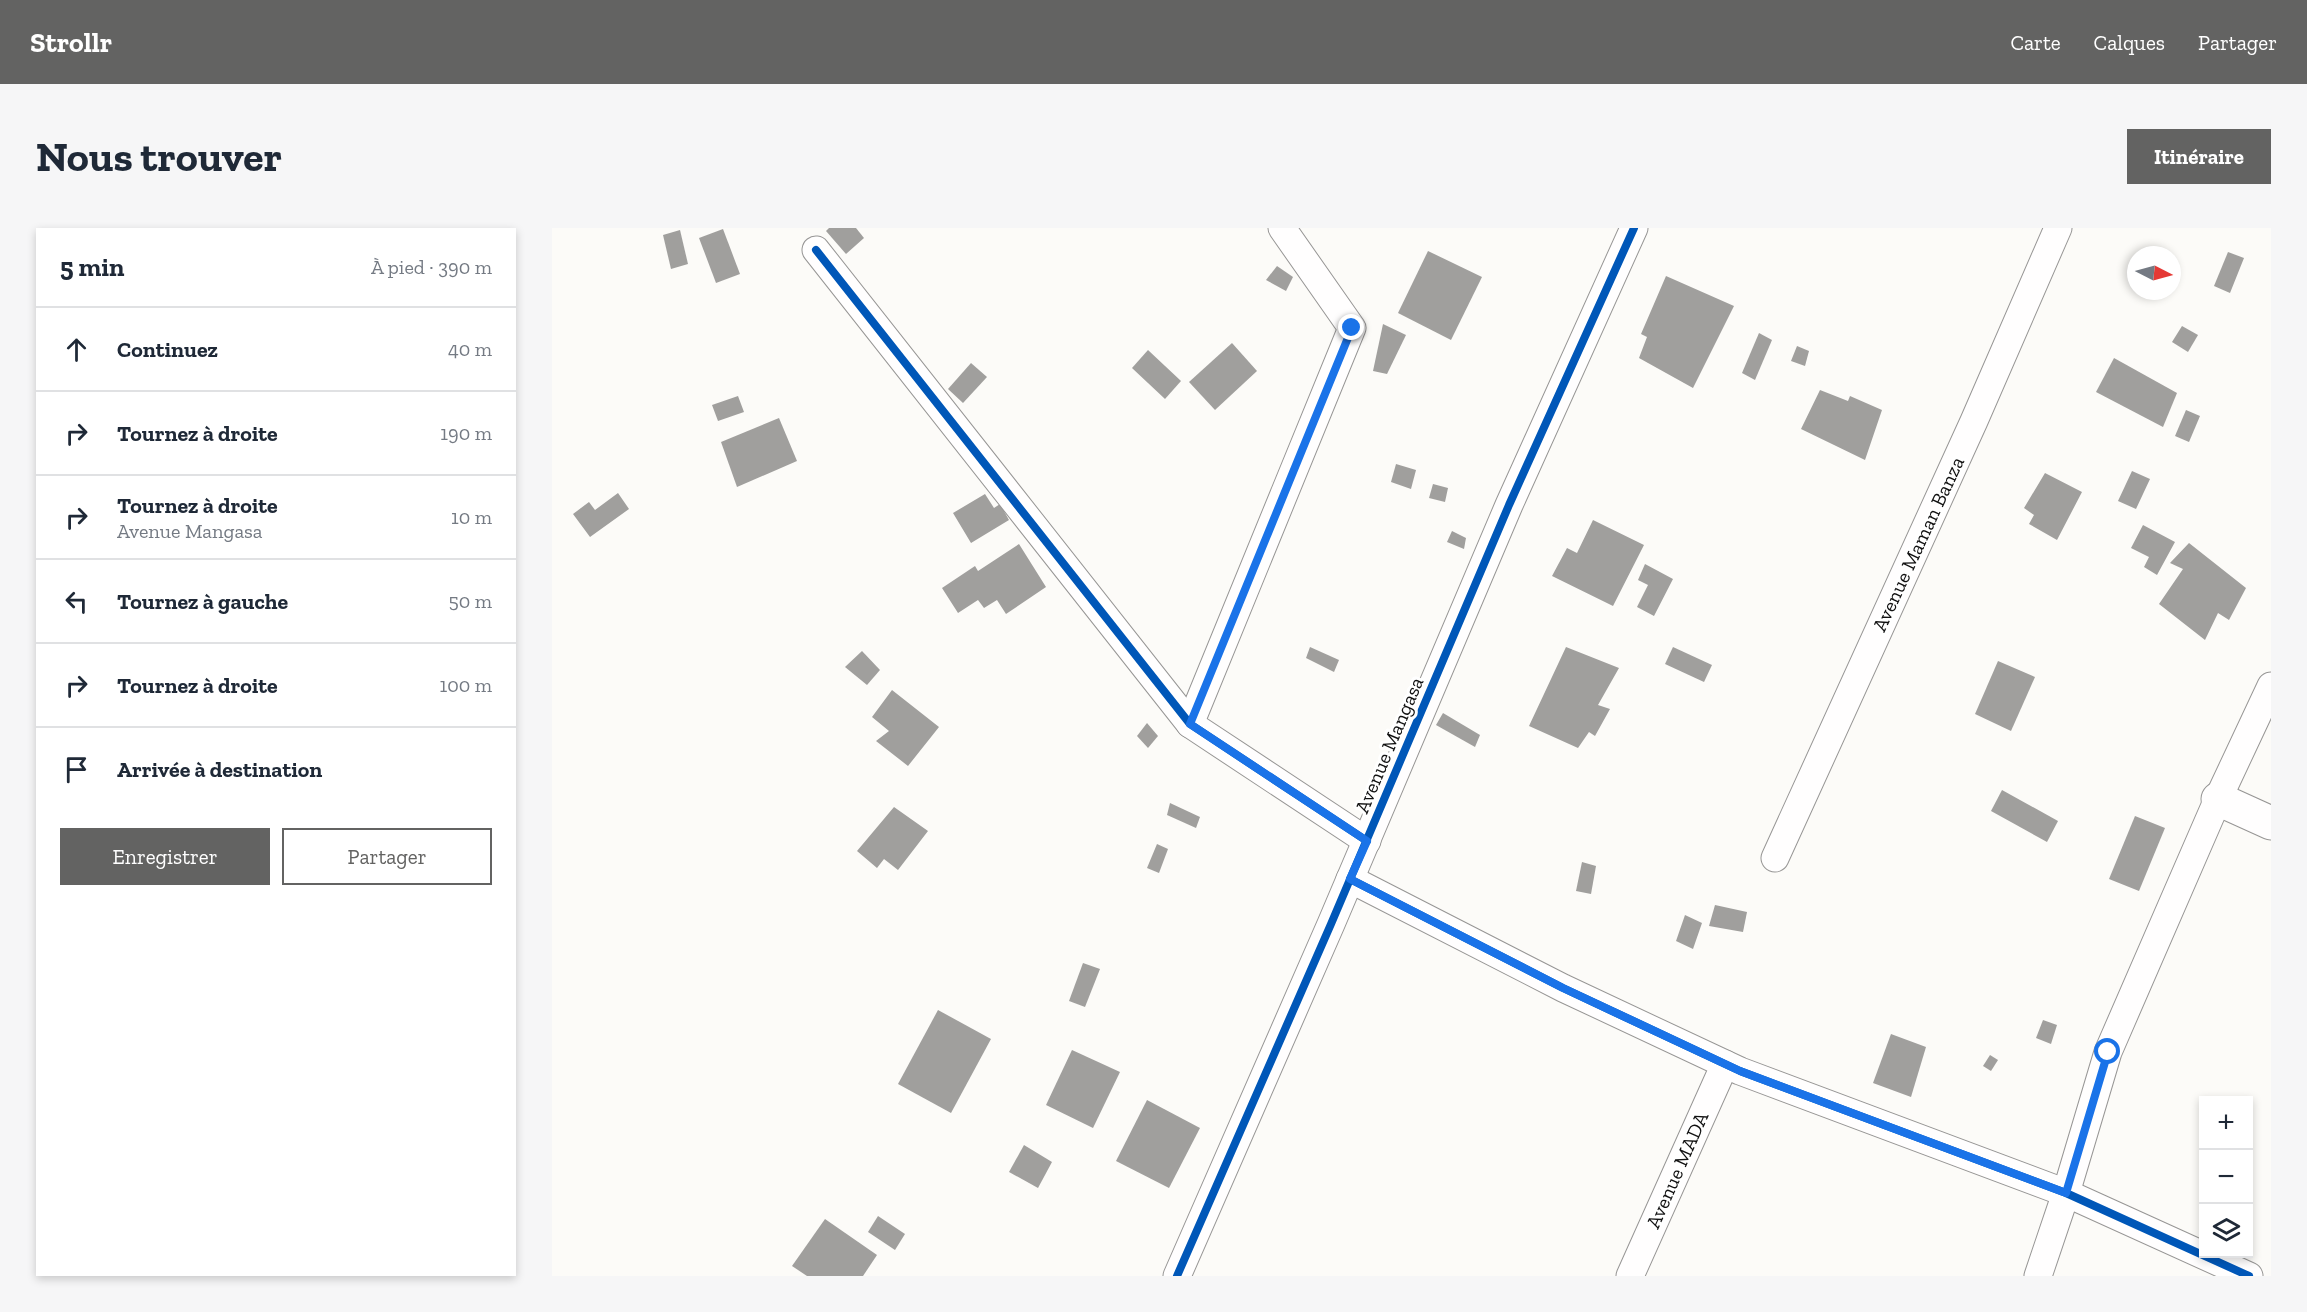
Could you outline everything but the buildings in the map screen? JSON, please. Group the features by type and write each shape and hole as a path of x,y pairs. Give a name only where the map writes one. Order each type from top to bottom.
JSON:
{"street":[{"path":"1190,724 1352,328 1282,228"},
{"name":"Avenue Mangasa","path":"1177,1276 1367,841 1509,505 1634,228"},
{"name":"Avenue Maman Banza","path":"1775,858 1974,421 2058,228"},
{"path":"816,250 1190,724 1367,841"},
{"path":"2038,1276 2066,1193 2108,1052 2218,799 2271,686"},
{"path":"2218,799 2271,822"},
{"path":"1350,879 1563,988 1725,1064 2066,1193 2249,1276"},
{"name":"Avenue MADA","path":"1630,1276 1725,1064"}],"cycle path":[{"path":"1177,1276 1331,924 1509,505 1634,228"},
{"path":"816,250 1190,724 1367,841"},
{"path":"1350,879 1563,988 1740,1071 2066,1193 2249,1276"}],"route":[{"path":"1352,328 1190,724 1367,841 1350,879 1563,988 1740,1071 2066,1193 2108,1052"}]}
